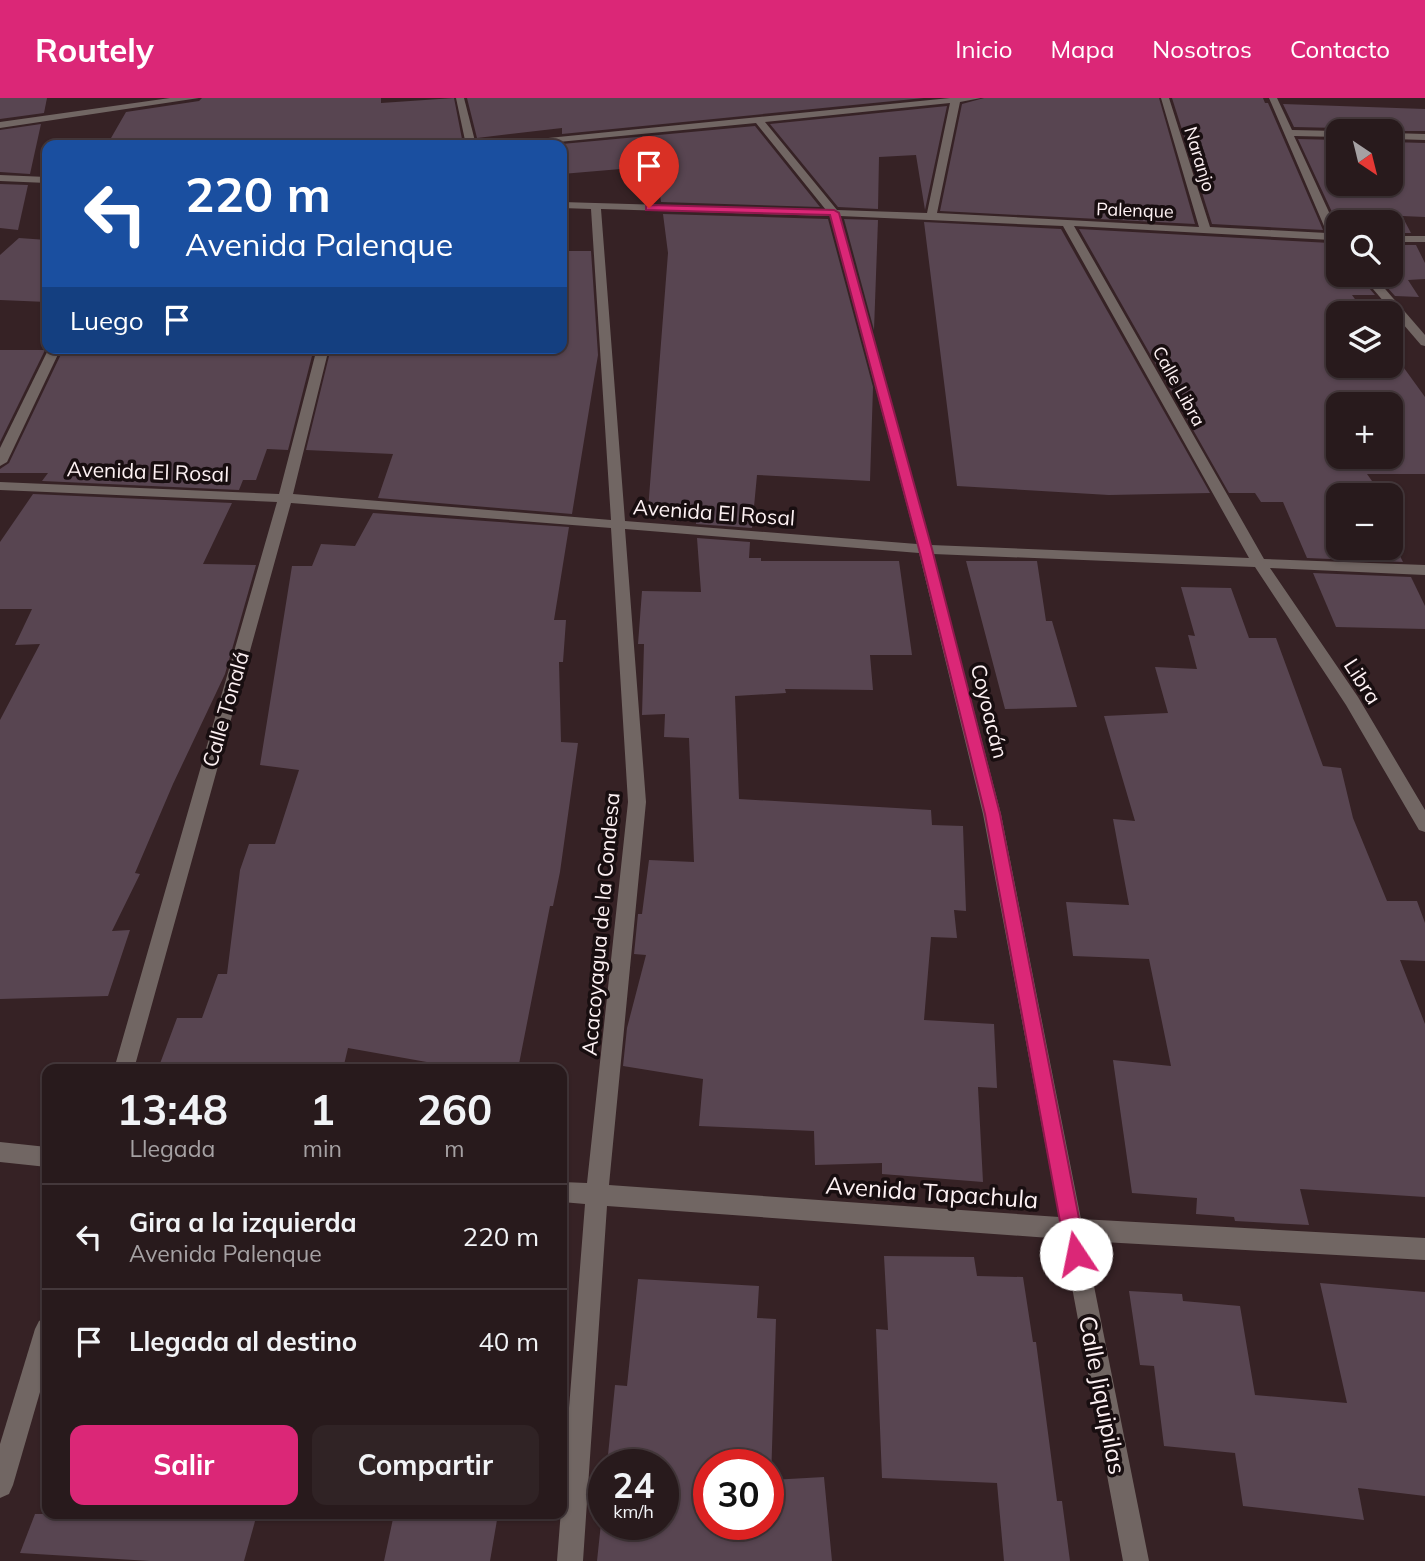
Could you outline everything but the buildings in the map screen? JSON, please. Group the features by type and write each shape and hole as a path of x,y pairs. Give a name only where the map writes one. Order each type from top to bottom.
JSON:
{"street":[{"path":"0,125 113,107 195,98"},
{"path":"460,98 470,140"},
{"path":"549,140 977,98"},
{"name":"Naranjo","path":"1165,98 1205,229"},
{"path":"1273,98 1326,216"},
{"path":"930,216 956,99"},
{"path":"758,118 834,213"},
{"path":"1287,133 1326,134"},
{"path":"1404,136 1425,137"},
{"path":"0,178 42,180"},
{"name":"Palenque","path":"567,205 930,216 1068,225 1205,229 1326,238"},
{"name":"Acacoyagua de la Condesa","path":"570,1561 597,1195 637,802 596,207"},
{"name":"Coyoacán","path":"834,213 925,549 992,814 1071,1228"},
{"name":"Calle Libra","path":"1068,225 1260,564"},
{"path":"1403,239 1425,239"},
{"path":"1377,287 1425,342"},
{"path":"0,462 52,354"},
{"name":"Calle Tonalá","path":"125,1064 285,498 321,354"},
{"name":"Avenida El Rosal","path":"0,486 285,498 925,549 1425,570"},
{"name":"Libra","path":"1260,564 1352,701 1425,825"},
{"path":"0,1152 42,1156"},
{"name":"Avenida Tapachula","path":"567,1192 1425,1250"},
{"name":"Calle Jiquipilas","path":"1071,1228 1136,1561"},
{"path":"0,1485 42,1346"}],"route":[{"path":"649,208 834,213 925,549 992,814 1076,1254"}]}
